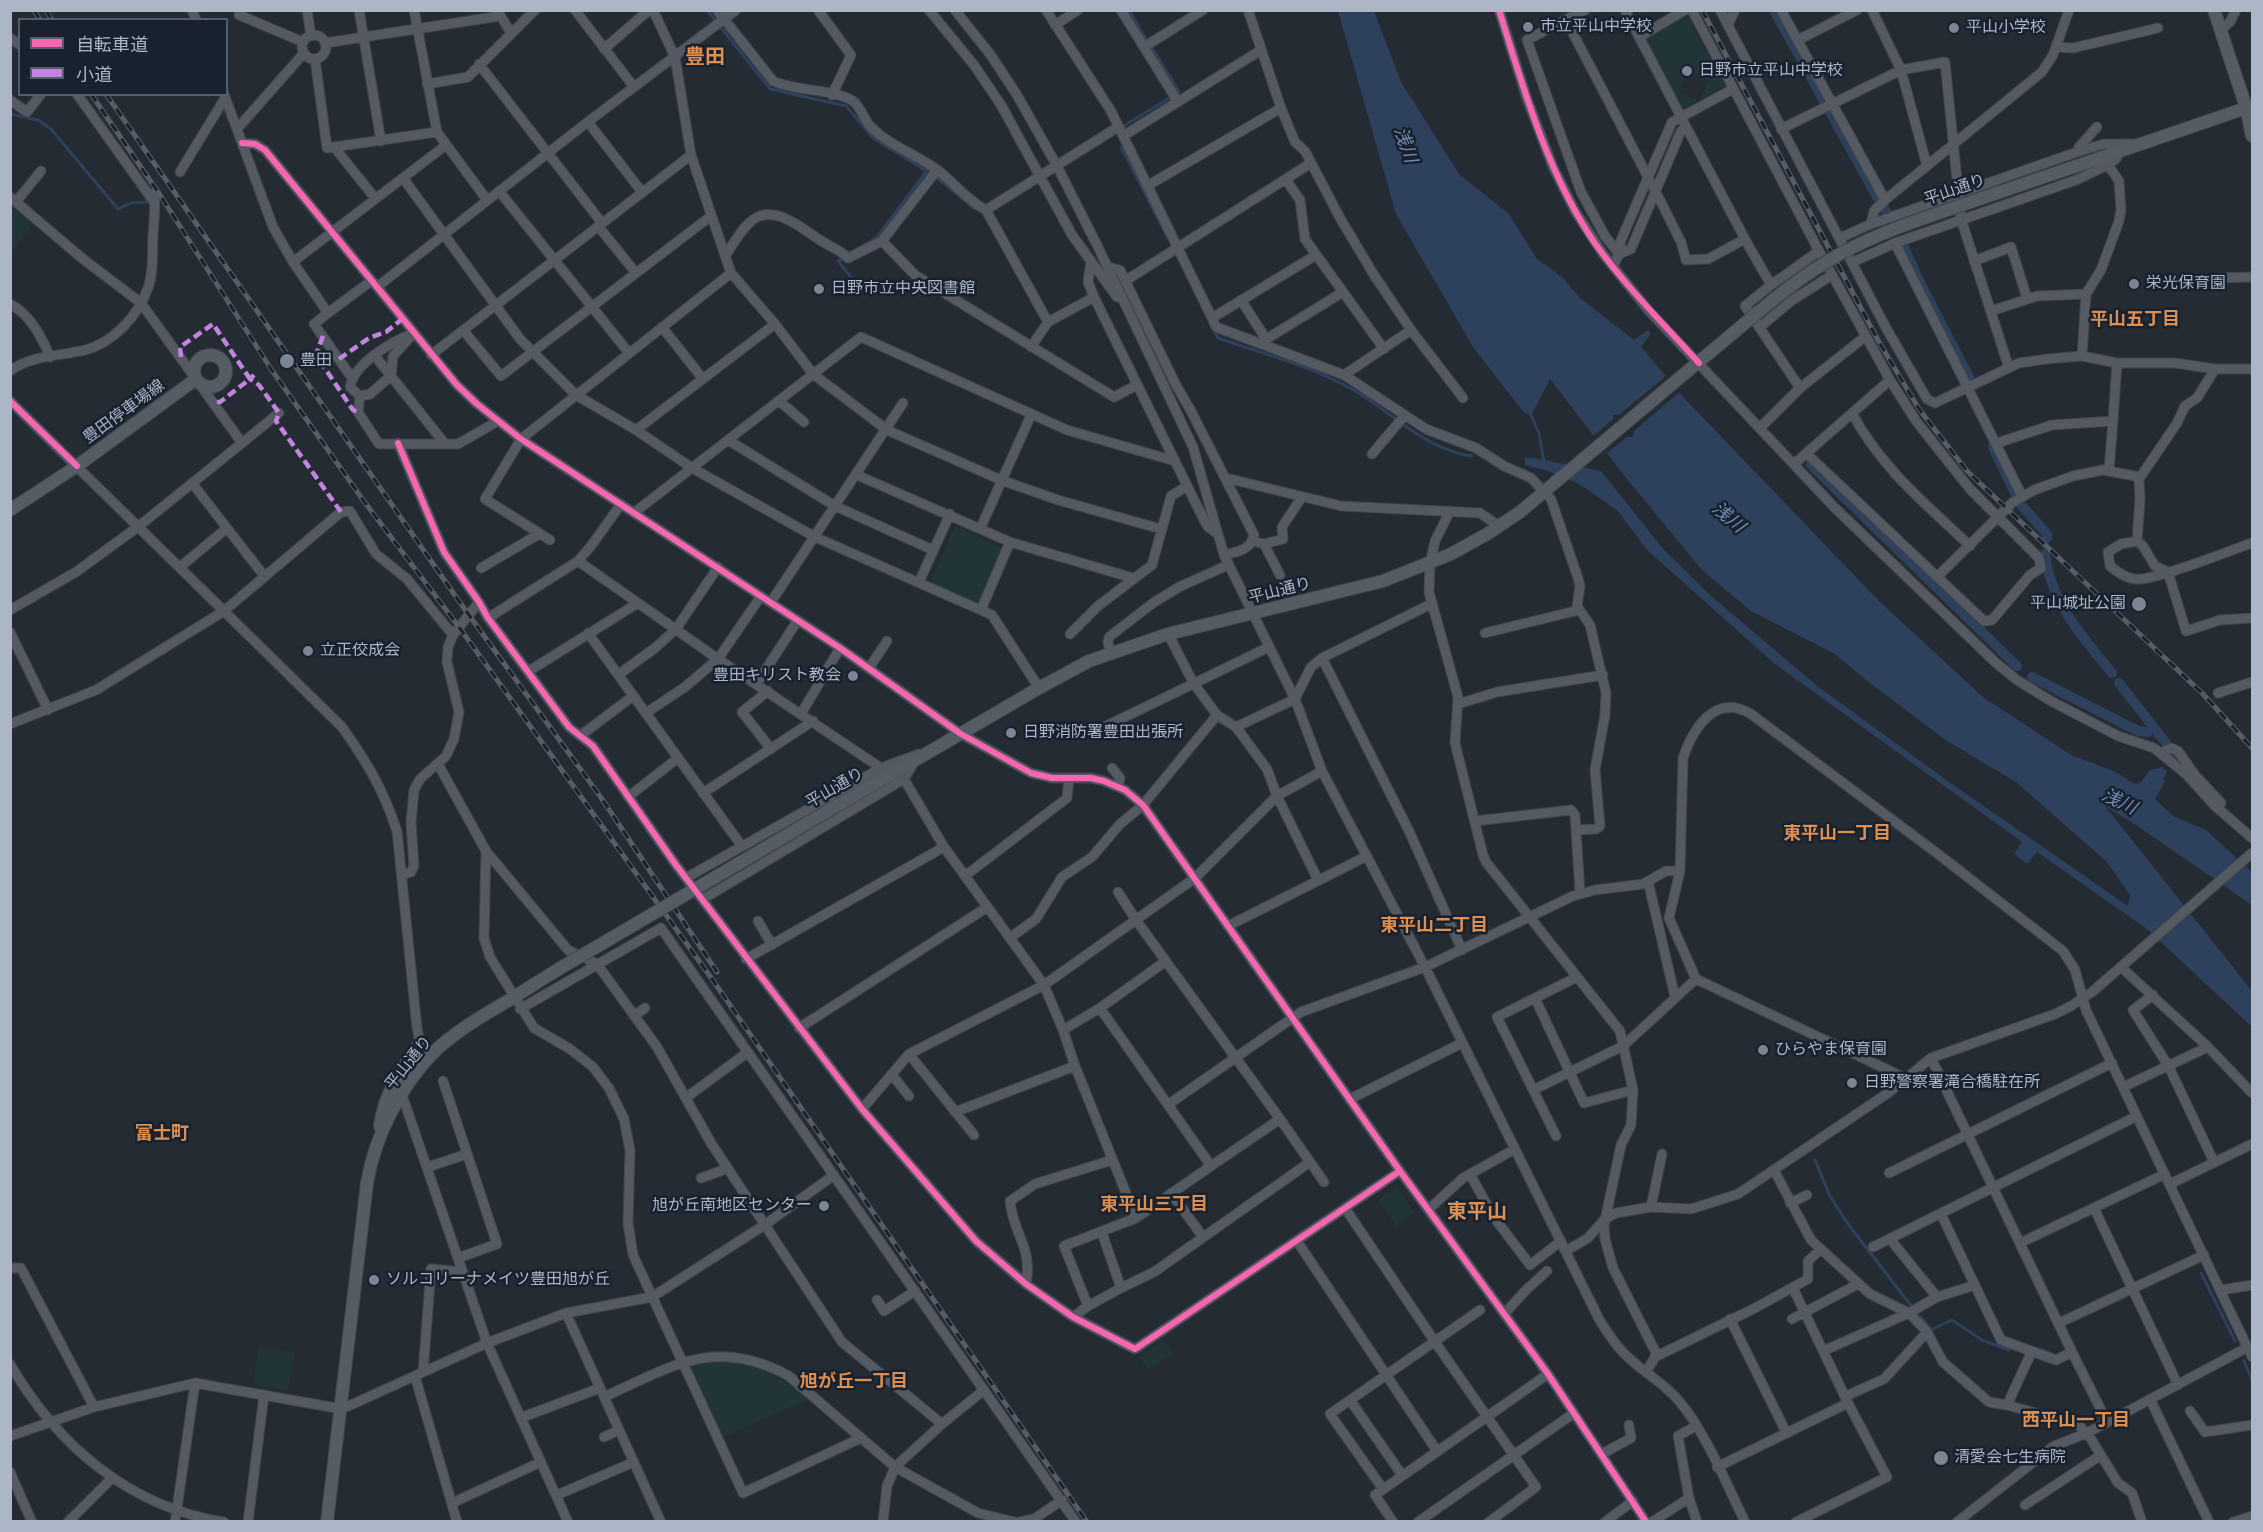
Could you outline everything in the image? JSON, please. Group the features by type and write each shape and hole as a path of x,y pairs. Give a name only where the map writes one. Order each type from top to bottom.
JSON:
{"main road":[{"path":"2214,10 2249,107 2253,136"},
{"name":"平山通り","path":"327,1521 371,1162 379,1136 402,1095 433,1054 461,1030 569,963 1089,661 1168,634 1383,581 1430,564 1473,542 1499,526 1550,487 1783,292 1830,259 1889,231 2249,107"},
{"name":"豊田停車場線","path":"10,510 76,466 196,379"},
{"path":"379,1136 382,1111 393,1084 420,1042"}],"street":[{"path":"240,10 239,15 303,42"},
{"path":"307,10 311,36"},
{"path":"359,10 381,141"},
{"path":"414,10 437,132 487,200"},
{"path":"427,84 468,76 535,10"},
{"path":"575,10 634,87"},
{"path":"604,49 651,10 675,57 690,155 731,273 775,324 813,374 887,430 1001,480 1058,500 1161,529"},
{"path":"717,10 723,21 773,81 782,85 832,94 854,102 869,126 937,170 962,198 986,210 1048,322"},
{"path":"352,378 314,324 443,234 736,10"},
{"path":"818,10 851,55 832,94"},
{"path":"929,10 974,65 1010,119 1072,236 1130,313"},
{"path":"955,10 990,54 1017,95 1057,166 1108,267 1193,447 1224,555 1295,699 1322,771 1365,857 1425,967 1609,1336 1630,1360 1663,1384 1680,1401 1696,1426 1745,1521"},
{"path":"1046,10 1111,111 1174,249 1214,323 1344,375 1401,419 1476,448 1504,466 1550,487 1553,505 1578,578 1580,586 1577,606 1590,625 1603,675 1606,704 1595,770 1600,826 1596,829 1576,830"},
{"path":"1055,25 1078,10"},
{"path":"1121,10 1178,102"},
{"path":"1144,47 1203,10"},
{"path":"1248,10 1295,142 1305,151 1356,247 1412,330 1463,398"},
{"path":"1499,10 1527,99 1556,174 1575,212 1613,267 1645,306 1701,361 1844,518 2004,671 2051,701 2118,736 2154,748 2187,775 2214,805 2253,838"},
{"path":"1585,10 1527,40 1581,192 1605,236 1619,254"},
{"path":"1625,10 1771,285"},
{"path":"1639,37 1684,10"},
{"path":"1692,10 1890,380 1916,421 1937,448 1970,489 2039,558 2041,568 2030,575 1992,620 1982,620 1807,454"},
{"path":"1728,25 1735,10"},
{"path":"1780,10 1885,200"},
{"path":"1798,40 1857,10"},
{"path":"1872,10 1901,70 1927,166"},
{"path":"1871,224 1874,211 1885,200 2042,72 2056,47 2069,13 2078,10"},
{"path":"2221,30 2230,22 2236,10"},
{"path":"1721,11 1781,129 1927,399 1935,403 2019,363 2082,356 2117,363 2175,363 2215,369 2253,369"},
{"path":"325,43 418,29 498,13 511,33"},
{"path":"1566,20 1681,242 1686,260 1708,259 1745,239"},
{"path":"2056,47 2073,48 2158,28"},
{"path":"311,36 321,38 325,43 324,53 315,59 308,58 304,53 303,42 311,36"},
{"path":"986,210 1041,175 1178,102 1261,50"},
{"path":"237,129 304,53"},
{"path":"315,59 327,148 437,132"},
{"path":"1781,129 1901,70 1946,62 1961,219 2009,368"},
{"path":"480,64 636,273"},
{"path":"1613,267 1619,254 1621,240 1672,122 1733,89"},
{"path":"10,100 27,112 39,96"},
{"path":"78,96 155,204"},
{"path":"224,96 273,227 293,262 328,313"},
{"path":"180,172 224,96"},
{"path":"1147,186 1281,108"},
{"path":"588,122 642,192"},
{"path":"1619,254 1630,249 1681,131 1686,127"},
{"path":"2080,151 2081,142 2097,127"},
{"path":"242,142 255,144 265,150 457,385 521,439 840,648 961,734 1031,772 1052,778 1091,778 1118,787 1134,796 1143,805 1195,878 1400,1171 1505,1313 1646,1521"},
{"path":"1840,238 1871,224 2080,151 2120,142 2139,144"},
{"path":"293,262 446,145"},
{"path":"334,147 375,198"},
{"path":"1853,262 1895,243 2076,180 2108,165 2116,159 2120,151"},
{"path":"431,355 690,155"},
{"path":"1125,281 1311,163"},
{"path":"2082,356 2086,294 2101,270 2120,221 2119,181 2108,165"},
{"path":"725,256 754,219 770,215 779,216 796,224 849,258 882,241 937,170"},
{"path":"40,171 13,200 82,259 141,303 242,443"},
{"path":"403,178 520,339 576,395 636,430 692,468 815,537 992,615 1039,688"},
{"path":"1286,180 1299,200 1305,239 1384,349"},
{"path":"499,191 629,354"},
{"path":"10,371 23,362 86,349 112,337 128,322 141,303 148,287 152,264 155,204 153,193"},
{"path":"463,330 501,376 711,216"},
{"path":"882,241 915,275 1114,397 1137,385"},
{"path":"1895,243 1997,442 2022,496"},
{"path":"1974,261 2011,247 2027,298"},
{"path":"1800,388 1746,306 1819,250"},
{"path":"1214,323 1241,300 1316,255"},
{"path":"1091,261 1088,282 1094,297 1208,527 1218,534"},
{"path":"1108,267 1120,270 1176,385 1254,535 1253,541 1246,548 1224,555"},
{"path":"550,540 485,499 521,439 731,273"},
{"path":"1760,327 1797,297 1832,274"},
{"path":"2217,278 2253,277"},
{"path":"1263,341 1342,292"},
{"path":"1991,311 2027,298 2086,294"},
{"path":"1031,347 1048,322 1094,297"},
{"path":"1241,300 1263,341"},
{"path":"10,304 30,322 44,342 50,357"},
{"path":"636,430 775,324"},
{"path":"662,327 703,379"},
{"path":"1344,375 1412,330"},
{"path":"360,396 350,387 352,378 395,340 414,333"},
{"path":"360,396 370,394 391,376 393,356 414,333"},
{"path":"1760,428 1800,388 1866,336"},
{"path":"635,512 861,337 1030,415 1080,435 1175,461"},
{"path":"375,356 446,444"},
{"path":"2109,470 2117,363"},
{"path":"2137,542 2139,479 2177,423 2184,406 2197,398 2215,369"},
{"path":"1794,464 1890,380"},
{"path":"360,396 358,412 379,444 458,444 498,421"},
{"path":"10,401 342,727 369,766 387,800 397,831 417,1028 420,1042 433,1054"},
{"path":"779,401 804,422"},
{"path":"771,602 903,403"},
{"path":"10,610 76,572 139,526 279,413"},
{"path":"1852,413 1870,444 1889,469 1970,546"},
{"path":"981,527 1030,415"},
{"path":"1372,454 1401,419"},
{"path":"1997,442 2052,425 2113,421"},
{"path":"728,440 836,506 933,550"},
{"path":"398,443 444,552 488,618 569,727 593,746 746,959 862,1109 976,1241 1026,1284 1073,1317 1135,1349 1400,1171"},
{"path":"1938,576 2022,496 2065,479 2109,470 2139,479"},
{"path":"856,475 981,527 1010,542 1133,578"},
{"path":"1226,478 1354,507 1480,513 1499,526"},
{"path":"192,483 265,577"},
{"path":"1070,634 1098,606 1152,565 1171,496 1187,486"},
{"path":"1253,541 1264,544 1283,539 1282,528 1302,497"},
{"path":"488,618 578,561 621,504"},
{"path":"10,724 96,690 224,611 340,512 350,511 376,554 407,579 453,635"},
{"path":"1450,511 1435,541 1430,564 1429,592 1458,697 1455,743 1483,855 1486,862 1620,1031 1633,1090 1631,1125 1621,1145 1605,1219 1605,1239 1613,1268 1656,1353 1646,1372"},
{"path":"919,582 950,514"},
{"path":"180,567 227,528"},
{"path":"481,568 539,534"},
{"path":"2253,543 2168,572 2137,580 2118,573 2110,566 2108,552 2130,541 2143,546 2155,566 2168,572 2186,631 2220,620 2253,618"},
{"path":"981,610 1010,542"},
{"path":"1264,544 1280,575"},
{"path":"578,561 880,768"},
{"path":"1110,652 1108,642 1110,637 1153,603 1179,587 1228,565"},
{"path":"618,675 655,648 676,629 718,567"},
{"path":"646,713 685,687 718,659 761,596"},
{"path":"402,874 411,872 414,866 411,823 417,783 446,756 454,739 459,712 447,662 453,635 479,602"},
{"path":"528,671 638,603"},
{"path":"1236,727 1295,699 1311,667 1322,658 1431,604"},
{"path":"1485,633 1579,610"},
{"path":"757,683 798,620"},
{"path":"10,632 48,710"},
{"path":"588,633 741,845"},
{"path":"1168,634 1194,684 1217,716 1236,727 1267,769 1276,796 1318,880"},
{"path":"869,668 887,641"},
{"path":"1098,730 1269,647"},
{"path":"801,714 840,648"},
{"path":"1322,658 1409,831 1462,950"},
{"path":"1458,704 1497,692 1603,675"},
{"path":"2218,693 2253,682"},
{"path":"768,691 742,712 771,749"},
{"path":"580,736 633,696"},
{"path":"1905,1077 1696,979 1669,918 1680,870 1683,758 1702,722 1710,714 1728,708 1740,709 1797,747 2057,946 2069,958 2075,970 2083,999 2123,1087 2253,1357"},
{"path":"1011,937 1036,919 1062,877 1092,857 1120,824 1143,805 1217,716"},
{"path":"703,793 813,721"},
{"path":"2161,753 2171,748 2178,751 2195,775 2221,803"},
{"path":"686,878 880,768 933,750"},
{"path":"628,797 678,758"},
{"path":"703,899 904,779 917,759"},
{"path":"438,764 486,851 568,950 597,964 657,1047 711,1143 842,1341 942,1424"},
{"path":"1112,768 1120,778 1118,787"},
{"path":"862,1109 909,1054 1044,985 1195,878 1276,796 1322,771"},
{"path":"965,876 1067,798 1070,778"},
{"path":"904,779 944,847 1044,985 1136,1218"},
{"path":"1475,820 1571,810 1575,815 1580,893"},
{"path":"800,814 811,833"},
{"path":"746,959 944,847"},
{"path":"486,851 484,938 490,957 534,1028 570,1049 593,1067 609,1088 618,1105 630,1150 627,1209 630,1240 636,1262 743,1493 861,1438"},
{"path":"1566,1251 1588,1238 1605,1219 1627,1210 1651,1207 1691,1209 1738,1194 1888,1093 1931,1058 2055,1014 2083,999 2253,853"},
{"path":"1228,926 1365,857"},
{"path":"1169,1104 1292,1017 1425,967 1580,893 1648,881 1666,871 1680,870"},
{"path":"1648,881 1675,997"},
{"path":"1118,892 1324,1182"},
{"path":"799,1028 986,908"},
{"path":"758,921 772,945"},
{"path":"520,1008 661,928 1076,1521"},
{"path":"1063,1030 1100,1008 1166,961"},
{"path":"2123,965 2253,1093"},
{"path":"1556,1136 1497,1017 1576,977"},
{"path":"1533,1090 1623,1046 1696,979"},
{"path":"2153,995 2133,1010 2169,1067 2214,1162"},
{"path":"1535,998 1584,1102 1633,1090"},
{"path":"634,1016 645,1008"},
{"path":"1100,1008 1211,1166"},
{"path":"1350,1099 1462,1043"},
{"path":"2123,1087 2208,1047"},
{"path":"687,1097 748,1052"},
{"path":"909,1054 974,1135"},
{"path":"1931,1058 2107,1422"},
{"path":"1889,1173 2112,1063"},
{"path":"955,1112 1075,1066"},
{"path":"892,1075 909,1096"},
{"path":"443,1082 497,1244 458,1258"},
{"path":"402,1095 487,1343 523,1417 568,1521"},
{"path":"1873,1247 2137,1116"},
{"path":"1088,1306 1064,1246 1136,1218 1280,1119"},
{"path":"2170,1184 2253,1144"},
{"path":"1429,1209 1470,1174 1515,1149"},
{"path":"428,1167 467,1154"},
{"path":"1651,1207 1662,1154"},
{"path":"1026,1284 1029,1267 1025,1246 1011,1218 1010,1201 1035,1184 1112,1160"},
{"path":"1073,1317 1088,1306 1154,1272 1310,1161"},
{"path":"701,1178 721,1171 726,1166"},
{"path":"1774,1170 1811,1240 1820,1250 1870,1294 1909,1313 1927,1332 1943,1362 1989,1402 2079,1425 2087,1433 2118,1483 2132,1493 2142,1521"},
{"path":"1470,1174 1493,1216 1530,1265 1560,1241"},
{"path":"2020,1243 2165,1174"},
{"path":"10,1436 94,1407 195,1383 342,1409 487,1343 566,1313 652,1297 766,1224 834,1175"},
{"path":"1171,1193 1203,1237"},
{"path":"1790,1203 1807,1195"},
{"path":"1345,1208 1536,1487 1489,1521"},
{"path":"2094,1208 2178,1385"},
{"path":"1941,1214 2001,1340 2056,1360 2072,1352"},
{"path":"1102,1233 1121,1288"},
{"path":"1890,1239 1937,1297"},
{"path":"1297,1241 1437,1450"},
{"path":"1655,1357 1808,1280 1808,1261 1820,1250"},
{"path":"2059,1323 2204,1255"},
{"path":"10,1268 21,1268 94,1407"},
{"path":"457,1521 419,1374 431,1269 463,1272"},
{"path":"1505,1313 1547,1271"},
{"path":"1792,1319 1858,1284"},
{"path":"1823,1351 1909,1313 1937,1297 1975,1285"},
{"path":"2221,1290 2253,1285"},
{"path":"1793,1288 1887,1477 1796,1521"},
{"path":"877,1300 884,1311 915,1291"},
{"path":"1383,1489 1330,1414 1480,1310"},
{"path":"566,1313 661,1521"},
{"path":"1730,1319 1786,1432"},
{"path":"1718,1467 1884,1379 1927,1332"},
{"path":"1957,1521 2054,1446 2087,1433 2248,1347"},
{"path":"2007,1405 2032,1351"},
{"path":"523,1417 602,1393 681,1362 703,1357 725,1356 773,1367 789,1376 895,1467 978,1513 1017,1521 1034,1519 1062,1500"},
{"path":"10,1364 50,1422 70,1444 112,1478 142,1496 177,1510 207,1519 224,1521"},
{"path":"1393,1521 1375,1495 1548,1374"},
{"path":"175,1521 195,1383"},
{"path":"884,1521 887,1486 895,1467 984,1390"},
{"path":"248,1521 264,1395"},
{"path":"2151,1399 2209,1521"},
{"path":"1350,1400 1402,1475"},
{"path":"2190,1411 2205,1432 2253,1425"},
{"path":"1418,1521 1574,1413"},
{"path":"1602,1454 1631,1438 1629,1425"},
{"path":"1696,1426 1678,1436 1689,1498 1697,1521"},
{"path":"604,1437 619,1430"},
{"path":"2025,1505 2101,1455"},
{"path":"452,1503 541,1462"},
{"path":"557,1496 634,1462"},
{"path":"10,1472 32,1521"},
{"path":"68,1521 112,1478"},
{"path":"1652,1521 1689,1498"},
{"path":"1607,1521 1633,1501"},
{"path":"2233,1521 2253,1516"}],"green space":[{"path":"1683,15 1687,15 1725,86 1699,100 1709,80 1690,71 1685,76 1678,92 1699,101 1682,109 1645,40 1646,37"},
{"path":"11,204 33,224 11,252"},
{"path":"955,526 1002,548 981,604 930,584"},
{"path":"1397,1187 1415,1213 1396,1226 1378,1200"},
{"path":"1164,1340 1174,1354 1148,1369 1139,1357"},
{"path":"259,1347 295,1353 288,1390 253,1384"},
{"path":"724,1361 770,1373 811,1398 722,1437 690,1366"}],"water":[{"name":"浅川","path":"1338,11 1374,11 1401,82 1459,174 1509,214 1536,258 1563,278 1580,298 1634,340 1646,331 1650,331 1650,335 1641,347 1687,401 1880,602 1983,697 2071,755 2114,771 2135,784 2141,782 2150,770 2162,767 2167,771 2163,780 2165,781 2155,799 2173,816 2206,830 2252,872 2252,905 2105,806 2252,991 2252,1027 2147,929 2037,852 2027,864 2014,854 2022,842 1775,664 1647,550 1618,511 1579,484 1548,471 1525,465 1525,458 1533,458 1601,471 1664,550 1710,595 1816,685 1949,782 2128,906 2130,895 2107,862 2016,782 1947,741 1835,654 1751,611 1702,570 1626,478 1550,379 1532,414 1524,413 1473,347 1396,214"}],"pier":[{"path":"1668,374 1682,390 1634,431 1633,437 1627,437 1605,455 1591,438 1613,419 1613,415 1620,414"}],"waterway":[{"path":"707,10 770,89 846,106 873,138 928,172"},
{"path":"1129,10 1146,39"},
{"path":"1774,10 1877,197"},
{"path":"1153,49 1179,92"},
{"path":"1120,128 1168,99"},
{"path":"10,114 38,120 51,129 118,209 131,203 149,202"},
{"path":"1121,147 1167,236"},
{"path":"864,245 877,237 927,171"},
{"path":"936,177 974,208"},
{"path":"1883,207 1887,213"},
{"path":"1903,245 1970,379"},
{"path":"845,257 838,261 862,291"},
{"path":"1213,328 1218,338 1332,379 1363,396 1438,446 1472,456"},
{"path":"1529,411 1539,433 1544,462"},
{"path":"1993,447 2015,493"},
{"path":"1811,465 2017,666"},
{"path":"2021,505 2047,534 2047,538"},
{"path":"2045,554 2048,571 2061,603 2080,633 2112,673"},
{"path":"2032,677 2138,731 2148,732"},
{"path":"2119,683 2166,743"},
{"path":"2175,757 2189,772"},
{"path":"1815,1160 1830,1196 1848,1224 1912,1307"},
{"path":"2201,1273 2235,1341"},
{"path":"1921,1317 1931,1330 1952,1320 1982,1340 2009,1350"},
{"path":"2040,1349 2052,1354"},
{"path":"2244,1361 2252,1380"}],"railway":[{"path":"34,10 39,18"},
{"path":"46,10 51,18"},
{"path":"1702,10 1879,342 1919,409 1967,471 2203,694 2252,748"},
{"path":"92,96 160,195 271,369 363,500 459,627 712,979 1087,1522"},
{"path":"107,96 461,604 602,799 717,972"}],"marked path":[{"path":"339,359 369,338 386,332 402,319"},
{"path":"181,357 180,347 213,324 250,379 220,402 213,402"},
{"path":"323,336 316,355 353,410 358,412"},
{"path":"254,375 250,379 259,385 279,413 276,421 341,512"}],"cycle path":[{"path":"1499,10 1538,130 1577,215 1618,274 1699,363"},
{"path":"242,143 255,144 265,150 457,385 521,439 840,648 961,734 1031,773 1052,778 1091,778 1104,781 1125,790 1143,805 1400,1171 1548,1374 1646,1522"},
{"path":"10,401 77,466"},
{"path":"398,443 444,552 488,618 569,727 593,746 676,865 862,1109 976,1241 1026,1284 1073,1317 1135,1349 1400,1171"}],"place":[{"name":"市立平山中学校","path":"1528,27"},
{"name":"平山小学校","path":"1954,28"},
{"name":"日野市立平山中学校","path":"1687,71"},
{"name":"栄光保育園","path":"2134,284"},
{"name":"日野市立中央図書館","path":"819,289"},
{"name":"豊田","path":"287,361"},
{"name":"平山城址公園","path":"2139,604"},
{"name":"立正佼成会","path":"308,651"},
{"name":"豊田キリスト教会","path":"853,676"},
{"name":"日野消防署豊田出張所","path":"1011,733"},
{"name":"ひらやま保育園","path":"1763,1050"},
{"name":"日野警察署滝合橋駐在所","path":"1852,1083"},
{"name":"旭が丘南地区センター","path":"824,1206"},
{"name":"ソルコリーナメイツ豊田旭が丘","path":"374,1280"},
{"name":"清愛会七生病院","path":"1941,1458"}],"district":[{"name":"豊田","path":"705,57"},
{"name":"平山五丁目","path":"2135,320"},
{"name":"東平山一丁目","path":"1837,834"},
{"name":"東平山二丁目","path":"1434,926"},
{"name":"富士町","path":"162,1134"},
{"name":"東平山三丁目","path":"1154,1205"},
{"name":"東平山","path":"1477,1212"},
{"name":"旭が丘一丁目","path":"854,1382"},
{"name":"西平山一丁目","path":"2076,1421"}]}
